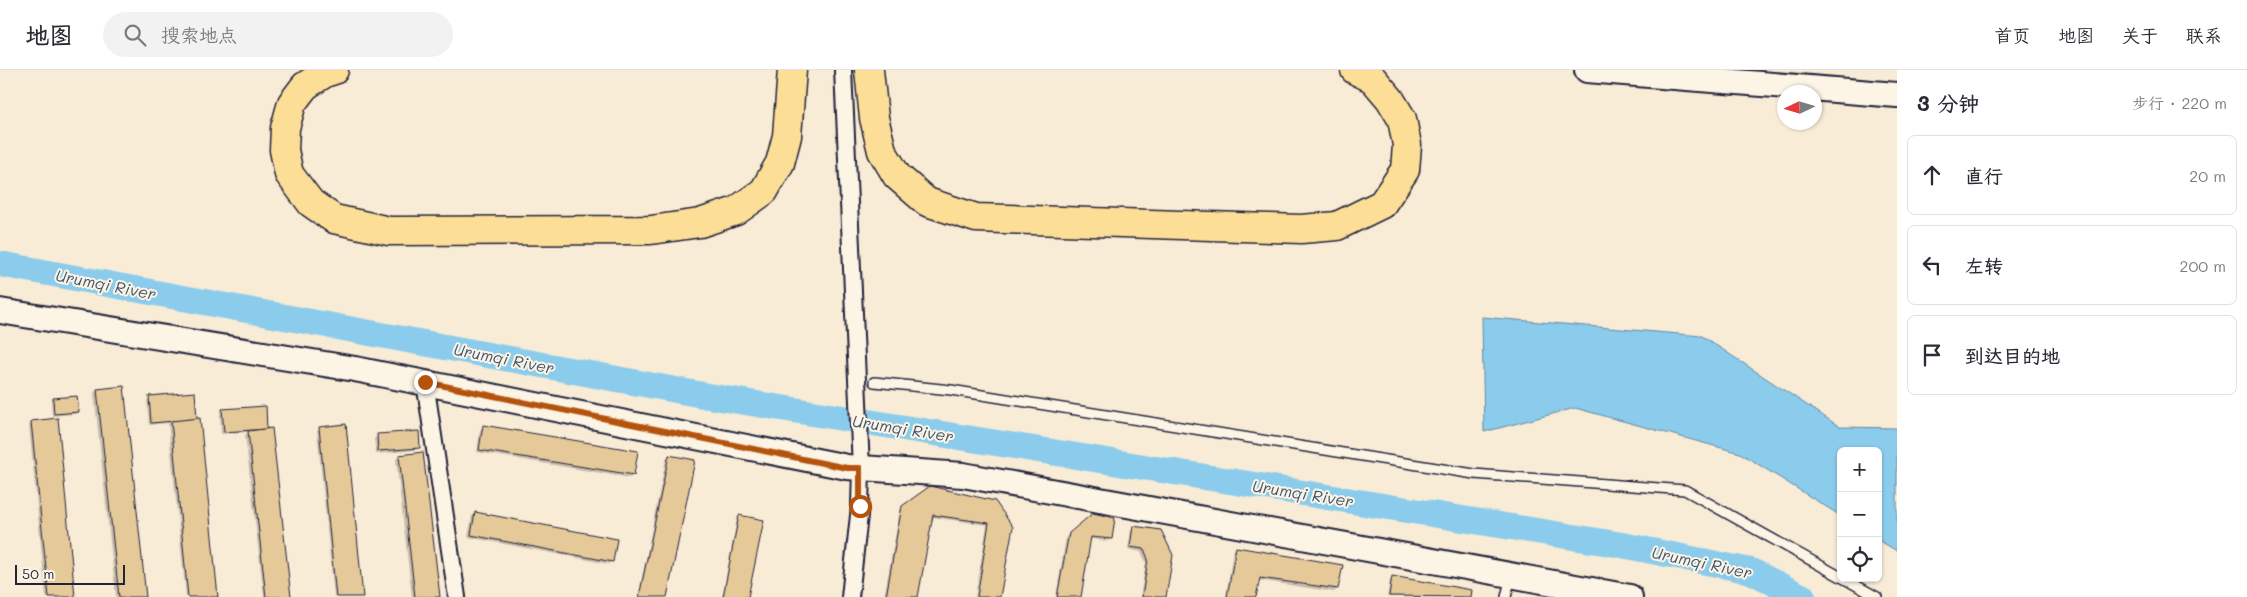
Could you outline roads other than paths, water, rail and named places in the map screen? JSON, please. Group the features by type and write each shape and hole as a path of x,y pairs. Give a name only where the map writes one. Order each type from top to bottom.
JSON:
{"highway":[{"path":"330,71 305,86 292,103 285,128 284,150 289,174 311,203 334,219 389,231 476,231 651,230 700,223 736,211 764,191 780,163 787,136 792,70"},
{"path":"869,70 874,118 882,151 897,176 927,202 976,218 1301,229 1337,226 1382,204 1405,170 1407,145 1402,119 1390,99 1373,79 1355,70"}],"street":[{"path":"843,70 860,460 860,506 850,597"},
{"path":"1587,70 1897,95"},
{"path":"0,310 356,369 847,468 860,460 963,475 1630,597"},
{"path":"425,382 456,597"}],"lane":[{"path":"874,382 951,390 1474,474 1685,490 1837,575"},
{"path":"1506,597 1512,574"},
{"path":"1850,582 1878,597"}],"water":[{"path":"1482,317 1702,336 1840,427 1897,428 1897,551 1882,542 1882,447 1837,447 1837,514 1740,453 1575,408 1484,432"}],"waterway":[{"name":"Urumqi River","path":"0,264 708,396 1622,545 1751,571 1803,597"}]}
